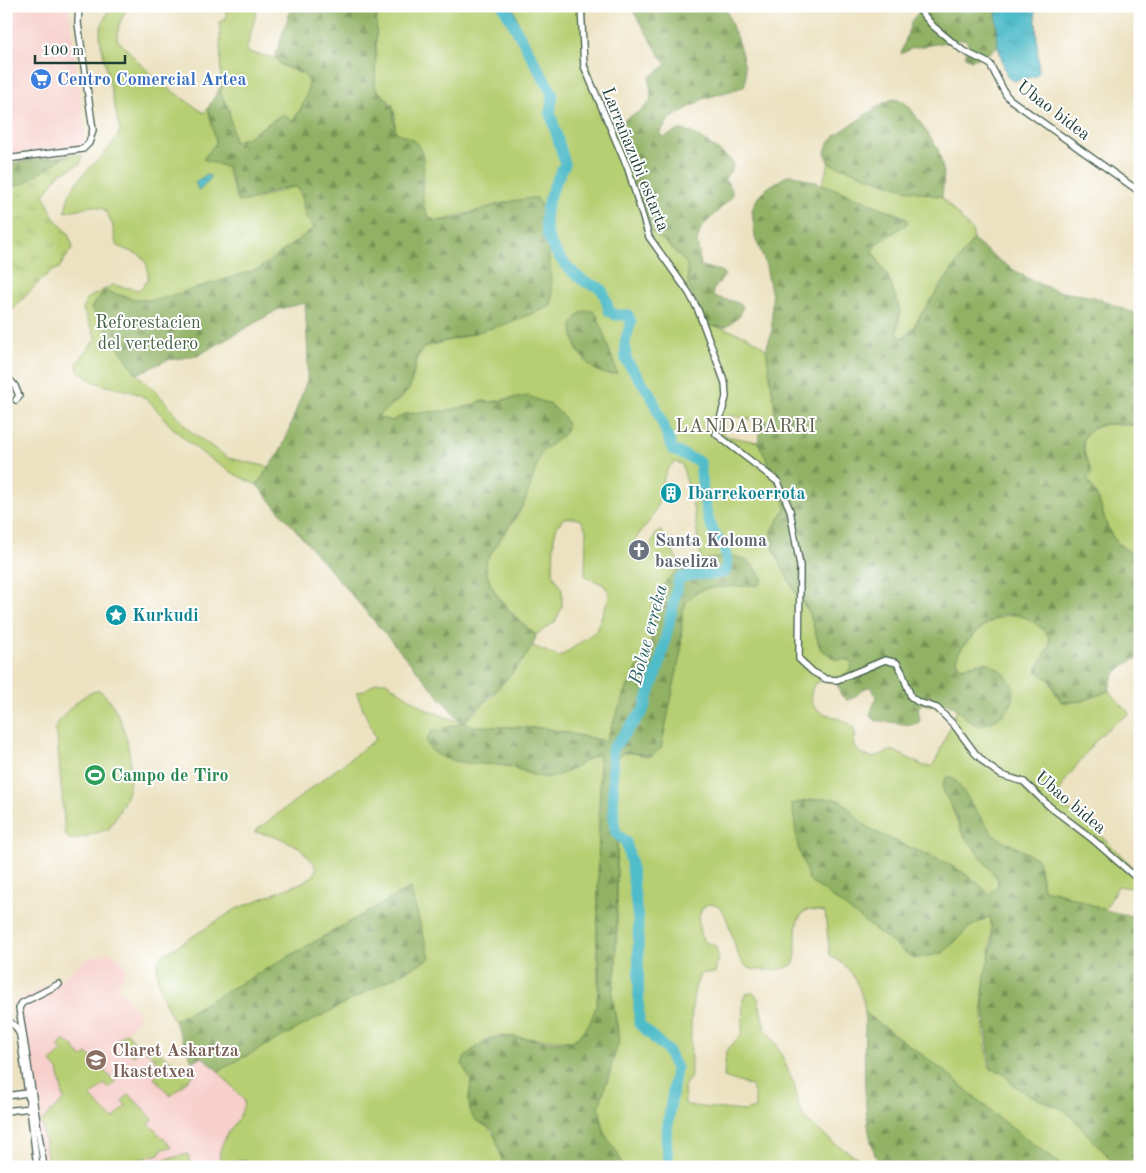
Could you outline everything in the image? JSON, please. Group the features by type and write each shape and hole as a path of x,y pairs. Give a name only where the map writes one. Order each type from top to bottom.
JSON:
{"street":[{"path":"6,159 83,149 89,143 93,130 78,23 79,6"},
{"name":"Larrañazubi estarta","path":"581,6 584,66 628,168 644,226 649,237 689,293 698,310 725,383 726,397 716,434 778,482 790,510 800,566 799,659"},
{"name":"Ubao bidea","path":"916,6 929,22 962,50 990,64 1006,95 1011,100 1140,192"},
{"path":"6,375 18,390 19,396 16,400"},
{"name":"Ubao bidea","path":"799,659 813,672 826,680 836,680 885,660 897,663 911,698 937,708 956,726 974,753 987,765 1001,775 1024,782 1049,806 1091,838 1140,881"},
{"path":"44,1167 19,1008 22,1003 59,984"},
{"path":"6,1019 16,1028 20,1035 37,1167"},
{"path":"6,1096 28,1093"},
{"path":"6,1111 30,1108"}],"shaded area":[{"name":"Centro Comercial Artea","path":"6,6 72,6 69,9 86,144 6,156"},
{"name":"Claret Askartza Ikastetxea","path":"109,952 116,955 125,966 125,973 118,984 118,988 139,1015 138,1020 126,1032 128,1035 138,1045 154,1048 181,1068 187,1067 198,1057 205,1058 244,1098 242,1109 224,1140 219,1159 221,1163 246,1160 253,1167 41,1167 14,1002 63,978 84,960"}],"green space":[{"path":"110,6 127,6 119,25 117,39 156,80 204,113 208,108 238,201 255,200 288,188 297,187 316,227 259,269 157,300 138,300 104,291 137,374 155,390 191,432 228,458 270,467 257,485 224,468 194,446 171,426 145,398 132,392 98,383 83,375 77,368 78,362 96,338 83,310 86,299 113,285 139,290 148,280 148,269 142,257 116,244 112,223 104,209 92,206 65,212 68,199 74,187 81,177 107,151 120,131 100,39 100,30"},
{"path":"226,6 258,6 246,52 276,58 283,66 305,75 308,81 306,99 292,121 282,114 250,136 234,142 229,110 221,94 220,22 226,19"},
{"name":"Reforestacien del vertedero","path":"292,6 377,6 375,87 393,107 395,131 416,143 422,153 423,201 430,219 436,221 453,219 495,205 531,198 537,198 543,216 548,245 551,306 503,325 424,347 417,357 409,390 377,417 392,421 405,414 444,411 470,406 481,401 492,402 529,396 551,405 563,416 567,424 564,434 541,453 525,502 486,561 490,583 495,593 510,612 536,635 533,645 505,681 463,723 476,726 543,728 606,741 627,688 650,644 653,632 653,603 667,580 681,566 695,564 701,560 734,556 749,561 762,578 762,582 759,585 707,588 695,593 687,601 682,613 681,651 661,748 652,756 628,752 622,753 616,760 613,783 617,840 616,969 612,994 619,1041 599,1107 604,1133 618,1154 623,1167 504,1167 494,1132 489,1127 475,1120 470,1113 471,1081 462,1064 465,1057 472,1051 485,1042 497,1038 509,1037 559,1042 572,1041 586,1028 595,1010 599,981 597,940 600,775 598,754 563,773 544,777 506,766 450,760 439,756 431,750 426,741 431,732 462,723 257,485 283,446 307,380 308,355 305,303 279,309 197,356 167,360 137,374 91,308 104,291 138,300 157,300 259,269 315,227 306,217 302,196 297,187 283,188 254,199 238,202 228,168 203,159 216,143 208,108 222,84 221,94 229,110 234,142 250,136 283,114 293,121 299,112 308,91 308,80 302,73 281,65 275,56"},
{"path":"377,6 585,6 587,54 594,91 611,127 617,133 631,174 661,238 687,264 711,325 749,337 767,351 776,418 765,422 729,415 724,423 723,430 725,436 758,442 780,486 786,507 772,531 774,551 794,590 810,614 820,648 835,659 849,660 852,663 850,670 837,682 824,680 814,684 811,696 813,705 819,711 845,721 851,726 855,733 853,745 860,753 872,758 892,750 924,766 932,766 957,709 964,716 978,723 992,722 1006,712 1012,704 1005,674 984,662 960,667 956,660 963,647 983,627 1002,617 1012,615 1031,619 1049,636 1051,641 1046,659 1048,673 1055,693 1064,703 1083,701 1109,691 1130,714 1113,725 1095,742 1066,780 1059,796 1065,809 1078,814 1125,859 1140,878 1140,889 1118,886 1105,910 1058,892 1043,890 1038,864 1027,853 1003,842 988,830 973,810 956,781 952,808 961,831 998,880 997,888 989,894 976,882 947,863 881,835 866,826 839,802 824,799 792,804 809,880 846,907 943,953 970,927 990,916 991,946 983,992 984,1029 989,1066 991,1069 1003,1072 1016,1087 1025,1093 1067,1111 1118,1167 1064,1167 1001,1120 948,1074 865,1013 861,993 852,974 830,955 825,912 807,910 798,921 794,963 779,969 756,970 749,968 743,963 738,955 726,917 721,909 715,905 708,904 704,907 699,918 700,932 705,942 716,946 718,956 715,973 702,973 694,992 691,1022 691,1077 684,1086 685,1104 744,1111 755,1108 755,1095 751,1086 724,1077 726,1051 742,1034 743,998 746,994 752,992 758,998 765,1029 777,1045 794,1084 800,1110 806,1120 834,1143 856,1157 867,1162 878,1162 882,1167 623,1167 604,1133 599,1107 600,1098 609,1077 618,1031 612,994 617,934 617,840 613,783 616,760 622,753 634,753 648,757 661,748 681,651 682,613 687,601 695,593 707,588 757,585 759,572 752,564 739,558 701,560 694,511 682,464 675,462 670,466 664,478 655,511 635,540 631,551 636,555 646,555 656,534 661,531 681,566 667,580 653,603 653,632 650,644 627,688 606,741 543,728 476,726 463,723 493,695 533,646 560,657 596,631 610,594 604,585 585,576 586,530 581,520 573,518 564,518 557,526 554,538 553,574 562,589 562,607 555,622 536,635 510,611 493,589 488,578 485,567 487,557 523,506 538,459 542,452 567,429 563,416 551,405 516,397 492,402 481,401 470,406 444,411 405,414 392,421 377,417 405,394 409,388 420,352 424,347 460,338 548,308 552,302 552,297 547,239 540,204 517,200 439,221 431,218 425,211 423,202 423,167 420,148 412,140 395,131 395,115 392,104 375,87","holes":["573,334 609,352 616,369 607,374 597,370 577,350"]},
{"path":"630,6 725,6 740,48 746,72 746,81 743,87 703,99 670,119 659,133 664,137 678,131 686,131 709,144 733,163 733,167 725,178 732,191 732,197 701,228 697,242 701,266 721,271 725,275 713,290 713,295 743,306 740,316 726,327 706,326 688,285 687,264 666,242 649,230 621,142 614,128 647,105 651,98 650,77 666,65"},
{"path":"924,6 996,6 998,46 986,55 971,60 965,57 968,43 965,39 912,48 901,54 912,20"},
{"path":"894,99 902,101 909,106 938,149 944,173 942,197 904,189 829,163 825,152 828,143 836,135 885,102"},
{"path":"68,155 26,182 6,190 6,164"},
{"path":"68,155 82,155 80,164 59,174 44,195 54,218 68,233 73,247 59,268 48,274 6,317 6,190 26,182"},
{"path":"829,163 904,189 942,197 973,232 973,240 914,327 902,338 899,337 897,331 900,315 898,303 888,277 872,251 876,244 895,231 905,217 822,184"},
{"path":"788,175 794,175 833,188 907,219 907,224 876,244 872,251 888,277 898,303 900,315 897,331 900,338 912,330 973,240 1012,269 1044,286 1093,297 1140,314 1140,426 1115,423 1098,426 1085,435 1083,443 1085,455 1092,473 1087,480 1099,502 1110,533 1126,550 1140,557 1140,657 1128,663 1115,674 1109,691 1083,701 1061,702 1050,680 1036,671 1050,645 1049,636 1030,620 1018,615 1006,614 983,626 967,641 957,656 956,663 960,667 988,663 997,668 1010,681 1014,696 1011,704 1006,711 988,723 982,725 974,724 956,708 947,703 938,708 923,703 918,708 920,721 917,723 876,721 870,715 876,697 872,687 864,689 853,698 846,700 840,694 837,682 850,670 852,663 849,660 835,659 820,648 810,614 794,590 774,551 772,531 786,507 780,486 758,442 762,424 776,417 766,349 772,332 772,296 765,262 755,237 752,210 758,197 767,188"},
{"path":"587,310 593,311 598,317 617,373 599,372 579,352 572,325 579,314"},
{"path":"1106,424 1140,426 1140,557 1126,550 1110,533 1099,502 1087,480 1091,470 1085,455 1083,439 1092,429"},
{"path":"377,682 386,682 427,710 463,723 447,729 429,747 448,758 466,762 506,766 533,775 550,777 581,764 598,753 600,765 598,988 597,1001 590,1024 582,1034 572,1041 497,1036 486,1040 464,1058 471,1081 469,1100 477,1121 494,1135 504,1167 253,1167 246,1160 223,1163 220,1161 222,1144 240,1115 244,1100 218,1071 429,958 410,888 174,1021 158,980 157,971 160,957 236,909 303,882 314,875 316,869 314,863 299,847 278,837 254,832 376,739 356,692 363,691"},
{"name":"Campo de Tiro","path":"99,690 115,708 121,721 130,762 129,787 109,829 73,840 68,838 65,833 57,736 54,730 62,718 79,700"},
{"path":"947,777 956,781 993,835 1038,859 1043,889 1058,892 1105,910 1140,918 1140,1167 1118,1167 1066,1111 1025,1093 1011,1083 1003,1072 991,1069 983,1001 985,974 993,943 990,916 970,927 943,953 914,959 809,880 798,847 792,804 833,799 846,805 866,826 881,835 946,863 976,882 989,894 998,886 998,880 961,831 955,813 944,793 942,785"},
{"path":"410,888 430,958 218,1071 203,1057 192,1061 174,1021"},
{"path":"865,1013 948,1074 1001,1120 1064,1167 882,1167 875,1154 870,1137 867,1116 865,1093"},
{"path":"126,1032 138,1045 154,1048 177,1066 183,1069 189,1065 196,1072 171,1096 154,1078 163,1068 143,1047 133,1056 116,1041"},
{"path":"64,1040 72,1045 81,1057 88,1054 115,1082 109,1088 104,1084 91,1097 113,1119 126,1106 122,1101 129,1094 153,1119 149,1124 172,1147 162,1149 159,1154 112,1167 49,1167 41,1121 64,1100 58,1070 51,1062 62,1051 58,1047"},
{"path":"188,1154 191,1167 131,1167"}],"water":[{"path":"499,6 513,6 531,60"},
{"path":"996,6 1035,6 1039,72 1036,76 1014,81 1007,77 998,46"},
{"path":"206,175 210,176 210,179 199,191 195,182"}],"waterway":[{"name":"Bolue erreka","path":"503,6 553,95 550,112 565,164 550,195 546,209 547,235 562,261 583,281 600,288 606,299 609,311 615,315 628,315 631,322 625,342 626,360 651,395 673,450 700,462 707,514 711,527 722,545 727,558 725,572 690,575 679,579 660,663 643,711 612,749 614,823 616,833 626,842 631,864 638,920 639,1024 667,1050 676,1068 666,1137 669,1167"}],"place":[{"name":"Centro Comercial Artea","path":"41,79"},
{"name":"Ibarrekoerrota","path":"671,493"},
{"name":"Santa Koloma baseliza","path":"639,550"},
{"name":"Kurkudi","path":"116,615"},
{"name":"Campo de Tiro","path":"95,775"},
{"name":"Claret Askartza Ikastetxea","path":"96,1060"}],"district":[{"name":"LANDABARRI","path":"746,425"}]}
